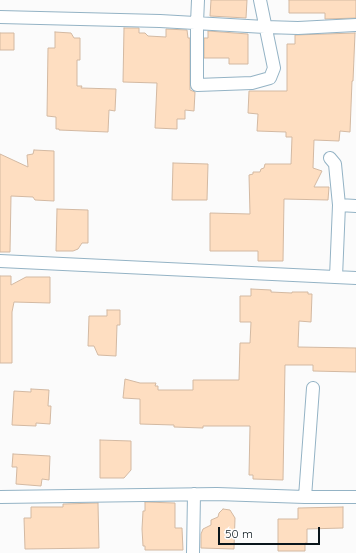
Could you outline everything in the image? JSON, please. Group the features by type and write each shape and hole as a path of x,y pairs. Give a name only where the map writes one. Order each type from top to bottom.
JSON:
{"street":[{"path":"198,0 197,84 252,84 270,78 274,68 260,0"},
{"path":"0,16 298,28 356,25"},
{"path":"330,158 335,164 339,205 336,277"},
{"path":"339,205 356,206"},
{"path":"0,261 356,278"},
{"path":"306,497 313,388"},
{"path":"193,553 194,494"},
{"path":"0,497 217,494 356,497"}],"building":[{"path":"211,0 247,0 246,18 210,16"},
{"path":"289,0 356,0 356,18 325,19 325,13 289,13"},
{"path":"124,28 139,28 139,33 145,33 148,36 166,37 166,29 187,30 188,38 190,38 190,90 195,92 194,111 185,110 185,119 177,119 177,129 155,128 157,83 123,82"},
{"path":"208,31 248,34 248,64 229,64 229,58 204,58 204,38 208,38"},
{"path":"55,32 71,33 74,38 80,38 80,60 77,60 77,86 82,86 81,88 116,89 115,111 109,110 108,132 59,130 56,129 56,117 47,116 48,48 55,48"},
{"path":"0,33 14,33 14,50 0,50"},
{"path":"355,33 350,132 340,131 339,141 314,140 313,168 322,171 314,187 329,187 328,200 284,199 283,261 258,261 258,251 210,251 210,213 250,214 249,175 253,174 253,172 260,172 261,169 264,168 265,164 291,164 292,137 286,137 286,132 257,131 258,114 248,113 249,91 287,91 287,44 295,44 295,35"},
{"path":"34,150 54,151 54,201 35,200 33,197 11,196 10,252 0,252 0,154 28,167 27,155 33,154"},
{"path":"173,163 208,164 207,200 172,200"},
{"path":"57,209 88,210 88,243 82,243 78,249 73,251 56,251"},
{"path":"0,276 11,276 11,285 26,277 50,277 50,303 14,302 12,312 12,363 0,363"},
{"path":"251,289 271,290 271,292 308,292 308,294 312,294 311,322 299,321 298,347 356,348 356,372 313,371 313,365 285,365 283,480 253,479 253,475 249,475 250,426 203,426 203,428 140,424 140,399 123,398 125,379 140,383 156,383 155,386 158,386 158,390 193,390 193,380 239,380 240,343 250,343 251,322 240,322 240,296 251,296"},
{"path":"107,310 120,310 120,325 117,325 116,356 98,355 94,346 88,346 89,316 107,316"},
{"path":"31,389 49,390 48,406 51,406 50,424 36,423 36,426 12,425 14,391 31,392"},
{"path":"100,440 131,441 131,470 124,478 100,478"},
{"path":"13,454 50,456 49,480 42,479 41,486 16,484 17,467 12,467"},
{"path":"145,502 175,503 175,528 182,528 183,550 145,550 145,546 143,546 142,529"},
{"path":"98,503 99,548 25,549 24,518 31,518 31,507 63,507 63,504"},
{"path":"343,507 343,528 307,529 307,543 305,543 305,551 278,551 278,519 298,519 298,508"},
{"path":"223,509 230,510 235,518 234,549 201,548 201,534 203,529 211,525 211,520 218,517 219,513"}]}
